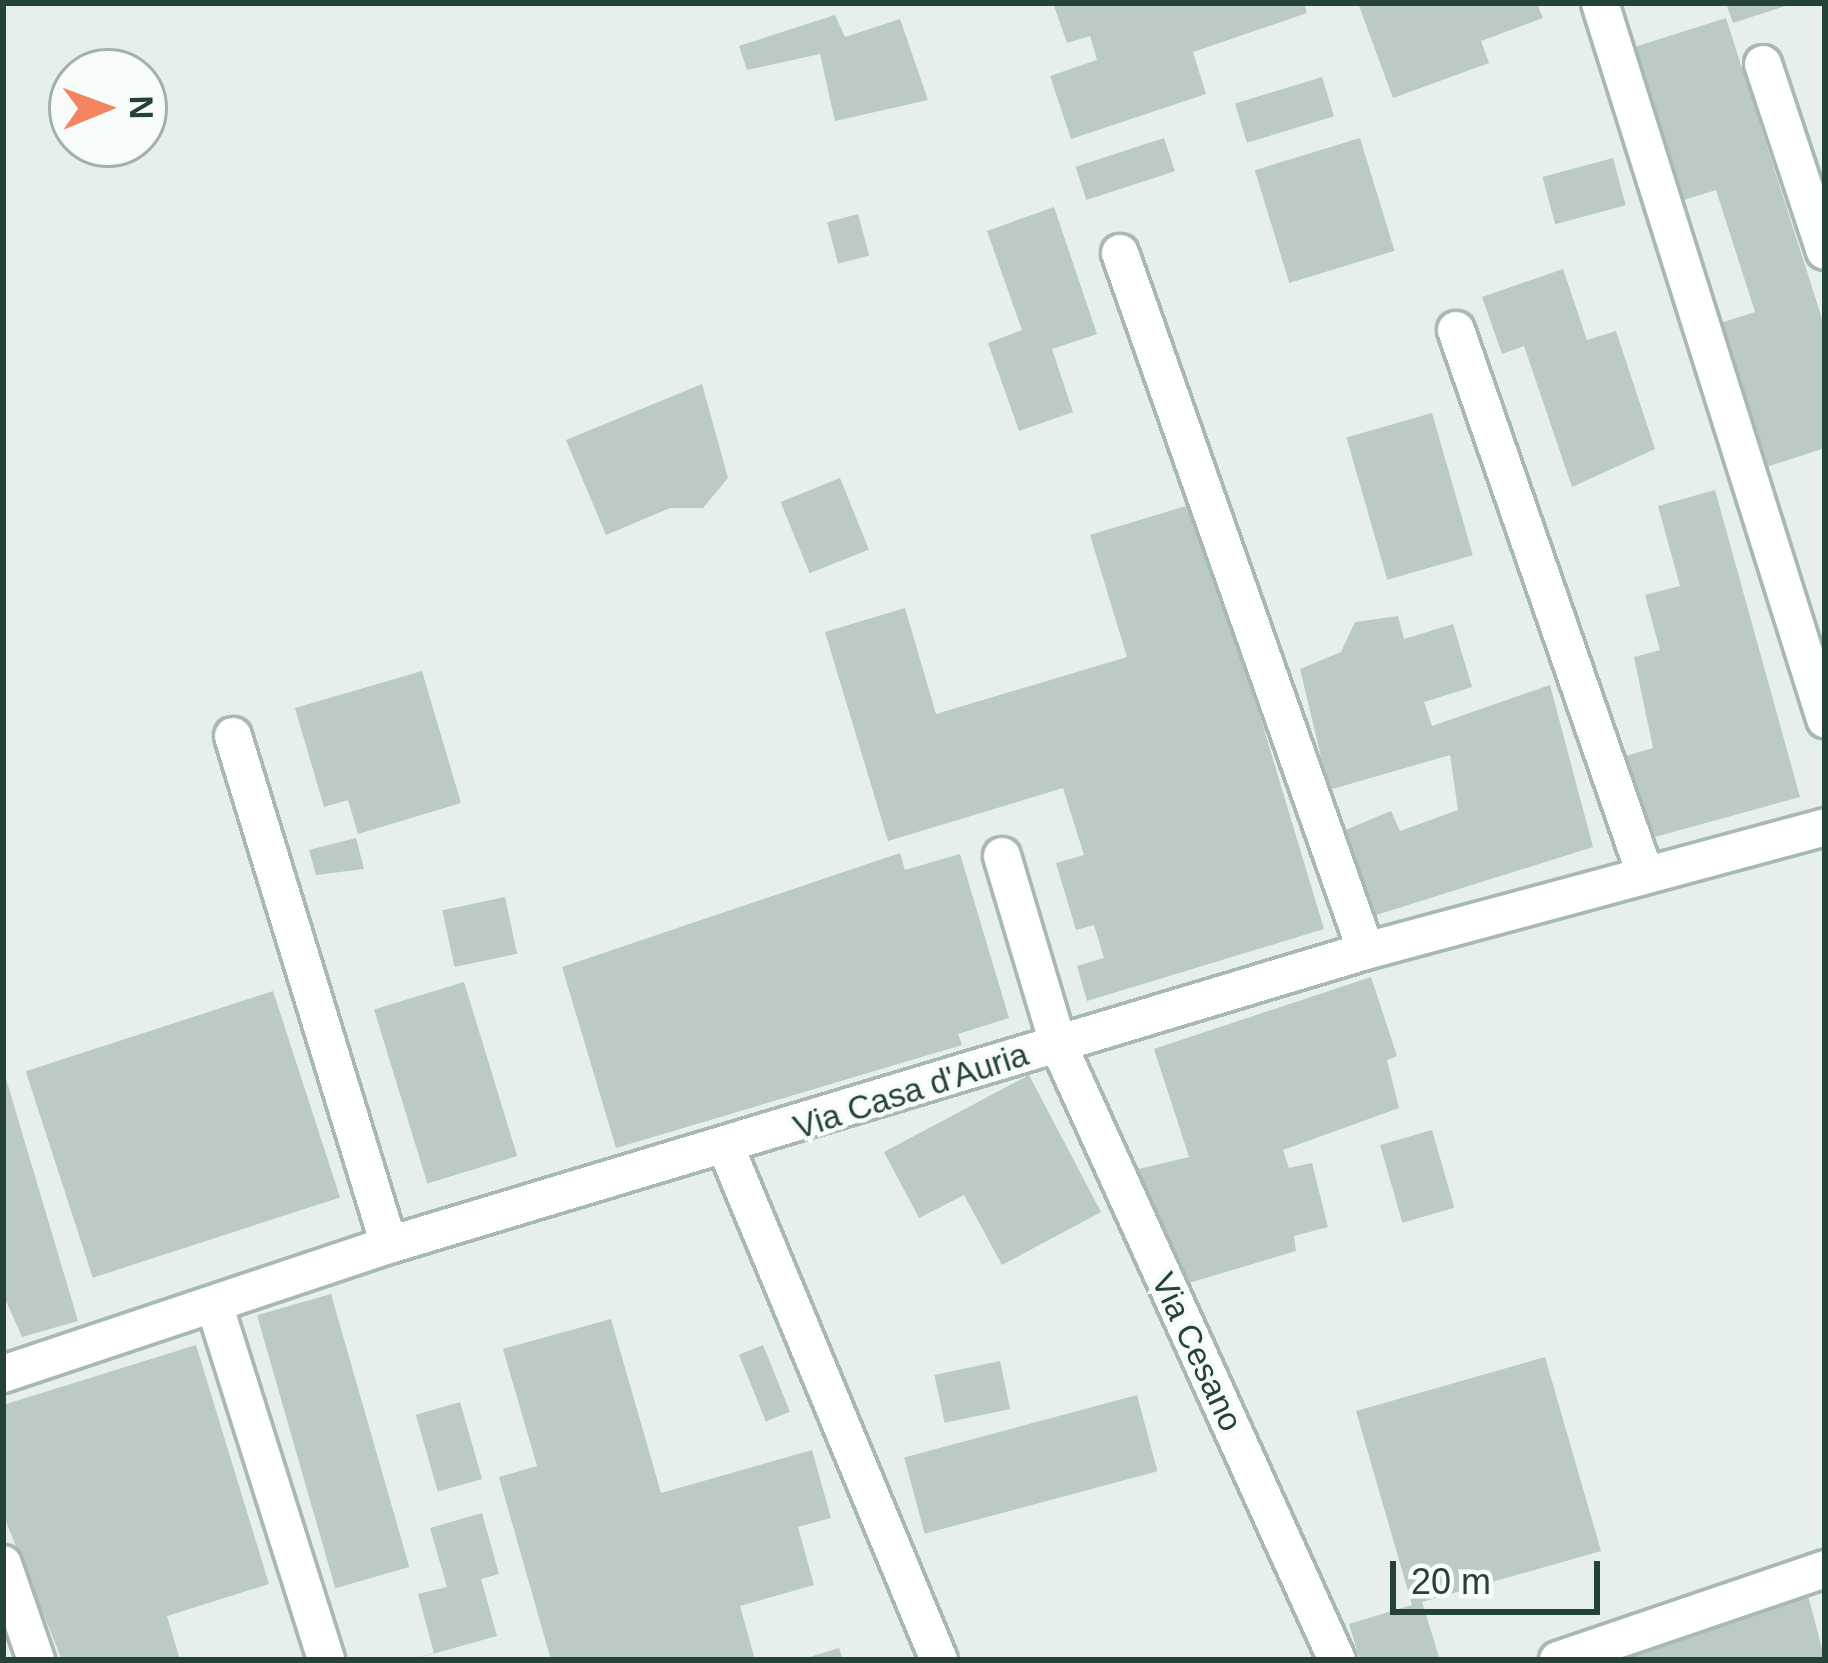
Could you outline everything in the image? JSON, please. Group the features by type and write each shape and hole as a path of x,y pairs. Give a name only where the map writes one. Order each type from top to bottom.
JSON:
{"street":[{"path":"1600,3 1825,719"},
{"path":"1762,64 1825,251"},
{"path":"1120,253 1366,951"},
{"path":"1456,330 1645,874"},
{"path":"233,736 388,1245"},
{"name":"Via Casa d'Auria","path":"3,1374 215,1307 388,1245 727,1150 1366,951 1825,827"},
{"name":"Via Cesano","path":"1002,856 1058,1044 1337,1660"},
{"path":"727,1150 939,1660"},
{"path":"215,1307 326,1660"},
{"path":"3,1564 35,1660"},
{"path":"1558,1660 1825,1569"}],"building":[{"path":"1053,3 1304,3 1307,13 1193,52 1206,94 1071,139 1050,76 1097,60 1090,36 1067,43"},
{"path":"1358,3 1537,3 1543,18 1481,41 1489,63 1393,98"},
{"path":"1726,3 1791,3 1792,4 1733,23"},
{"path":"835,15 845,37 900,19 928,100 835,121 820,54 747,70 739,46"},
{"path":"1726,18 1825,328 1825,448 1763,468 1717,324 1755,312 1716,190 1674,203 1625,50"},
{"path":"1322,77 1334,116 1247,143 1235,104"},
{"path":"1164,138 1175,171 1086,200 1076,167"},
{"path":"1360,138 1394,251 1289,283 1255,170"},
{"path":"1613,158 1626,205 1555,224 1542,177"},
{"path":"1054,207 1097,334 1052,349 1073,412 1019,431 988,343 1022,330 987,231"},
{"path":"858,214 869,256 838,264 827,222"},
{"path":"1563,269 1587,340 1616,331 1655,449 1572,487 1524,346 1502,354 1482,297"},
{"path":"702,384 728,478 703,508 670,508 606,535 566,440"},
{"path":"1432,413 1473,555 1387,580 1346,438"},
{"path":"840,478 869,549 810,573 781,502"},
{"path":"1715,490 1800,797 1644,840 1622,757 1653,748 1634,657 1660,650 1645,595 1680,586 1658,506"},
{"path":"1196,503 1324,929 1087,1001 1077,966 1104,958 1094,925 1076,930 1056,863 1084,855 1063,788 888,841 825,632 905,608 936,714 1127,657 1090,535"},
{"path":"1398,616 1404,639 1453,624 1472,687 1424,702 1432,726 1550,685 1593,847 1373,916 1343,831 1391,811 1400,831 1458,810 1450,755 1329,790 1300,669 1341,652 1355,622"},
{"path":"422,671 461,803 358,834 348,800 324,807 295,708"},
{"path":"356,838 364,869 316,875 309,850"},
{"path":"900,853 905,870 960,854 1009,1018 958,1034 962,1045 616,1148 562,967"},
{"path":"505,897 517,954 454,967 442,910"},
{"path":"1371,977 1397,1056 1387,1060 1399,1108 1283,1150 1289,1168 1312,1163 1328,1227 1294,1236 1296,1251 1182,1285 1126,1172 1189,1157 1154,1049"},
{"path":"464,982 517,1156 427,1184 374,1009"},
{"path":"273,991 340,1197 93,1278 26,1071"},
{"path":"4,1072 78,1321 22,1337 3,1294"},
{"path":"1029,1075 1101,1212 1002,1265 964,1195 919,1218 884,1152"},
{"path":"1432,1130 1454,1208 1402,1223 1380,1145"},
{"path":"331,1294 409,1567 335,1588 257,1315"},
{"path":"611,1319 661,1493 812,1450 831,1518 798,1527 814,1585 740,1606 755,1660 551,1660 499,1477 537,1466 503,1349"},
{"path":"196,1345 269,1584 167,1616 180,1660 62,1660 3,1514 3,1405"},
{"path":"763,1345 790,1412 766,1421 739,1355"},
{"path":"1545,1357 1601,1551 1422,1602 1440,1660 1360,1660 1349,1624 1412,1605 1356,1411"},
{"path":"1000,1361 1010,1409 945,1423 934,1375"},
{"path":"1137,1395 1157,1471 925,1534 904,1457"},
{"path":"460,1402 482,1479 438,1492 416,1415"},
{"path":"482,1513 499,1574 481,1579 497,1636 411,1660 434,1653 418,1594 447,1587 430,1528"},
{"path":"1805,1584 1825,1660 1590,1660"},
{"path":"839,1648 843,1660 803,1660 803,1659"}]}
